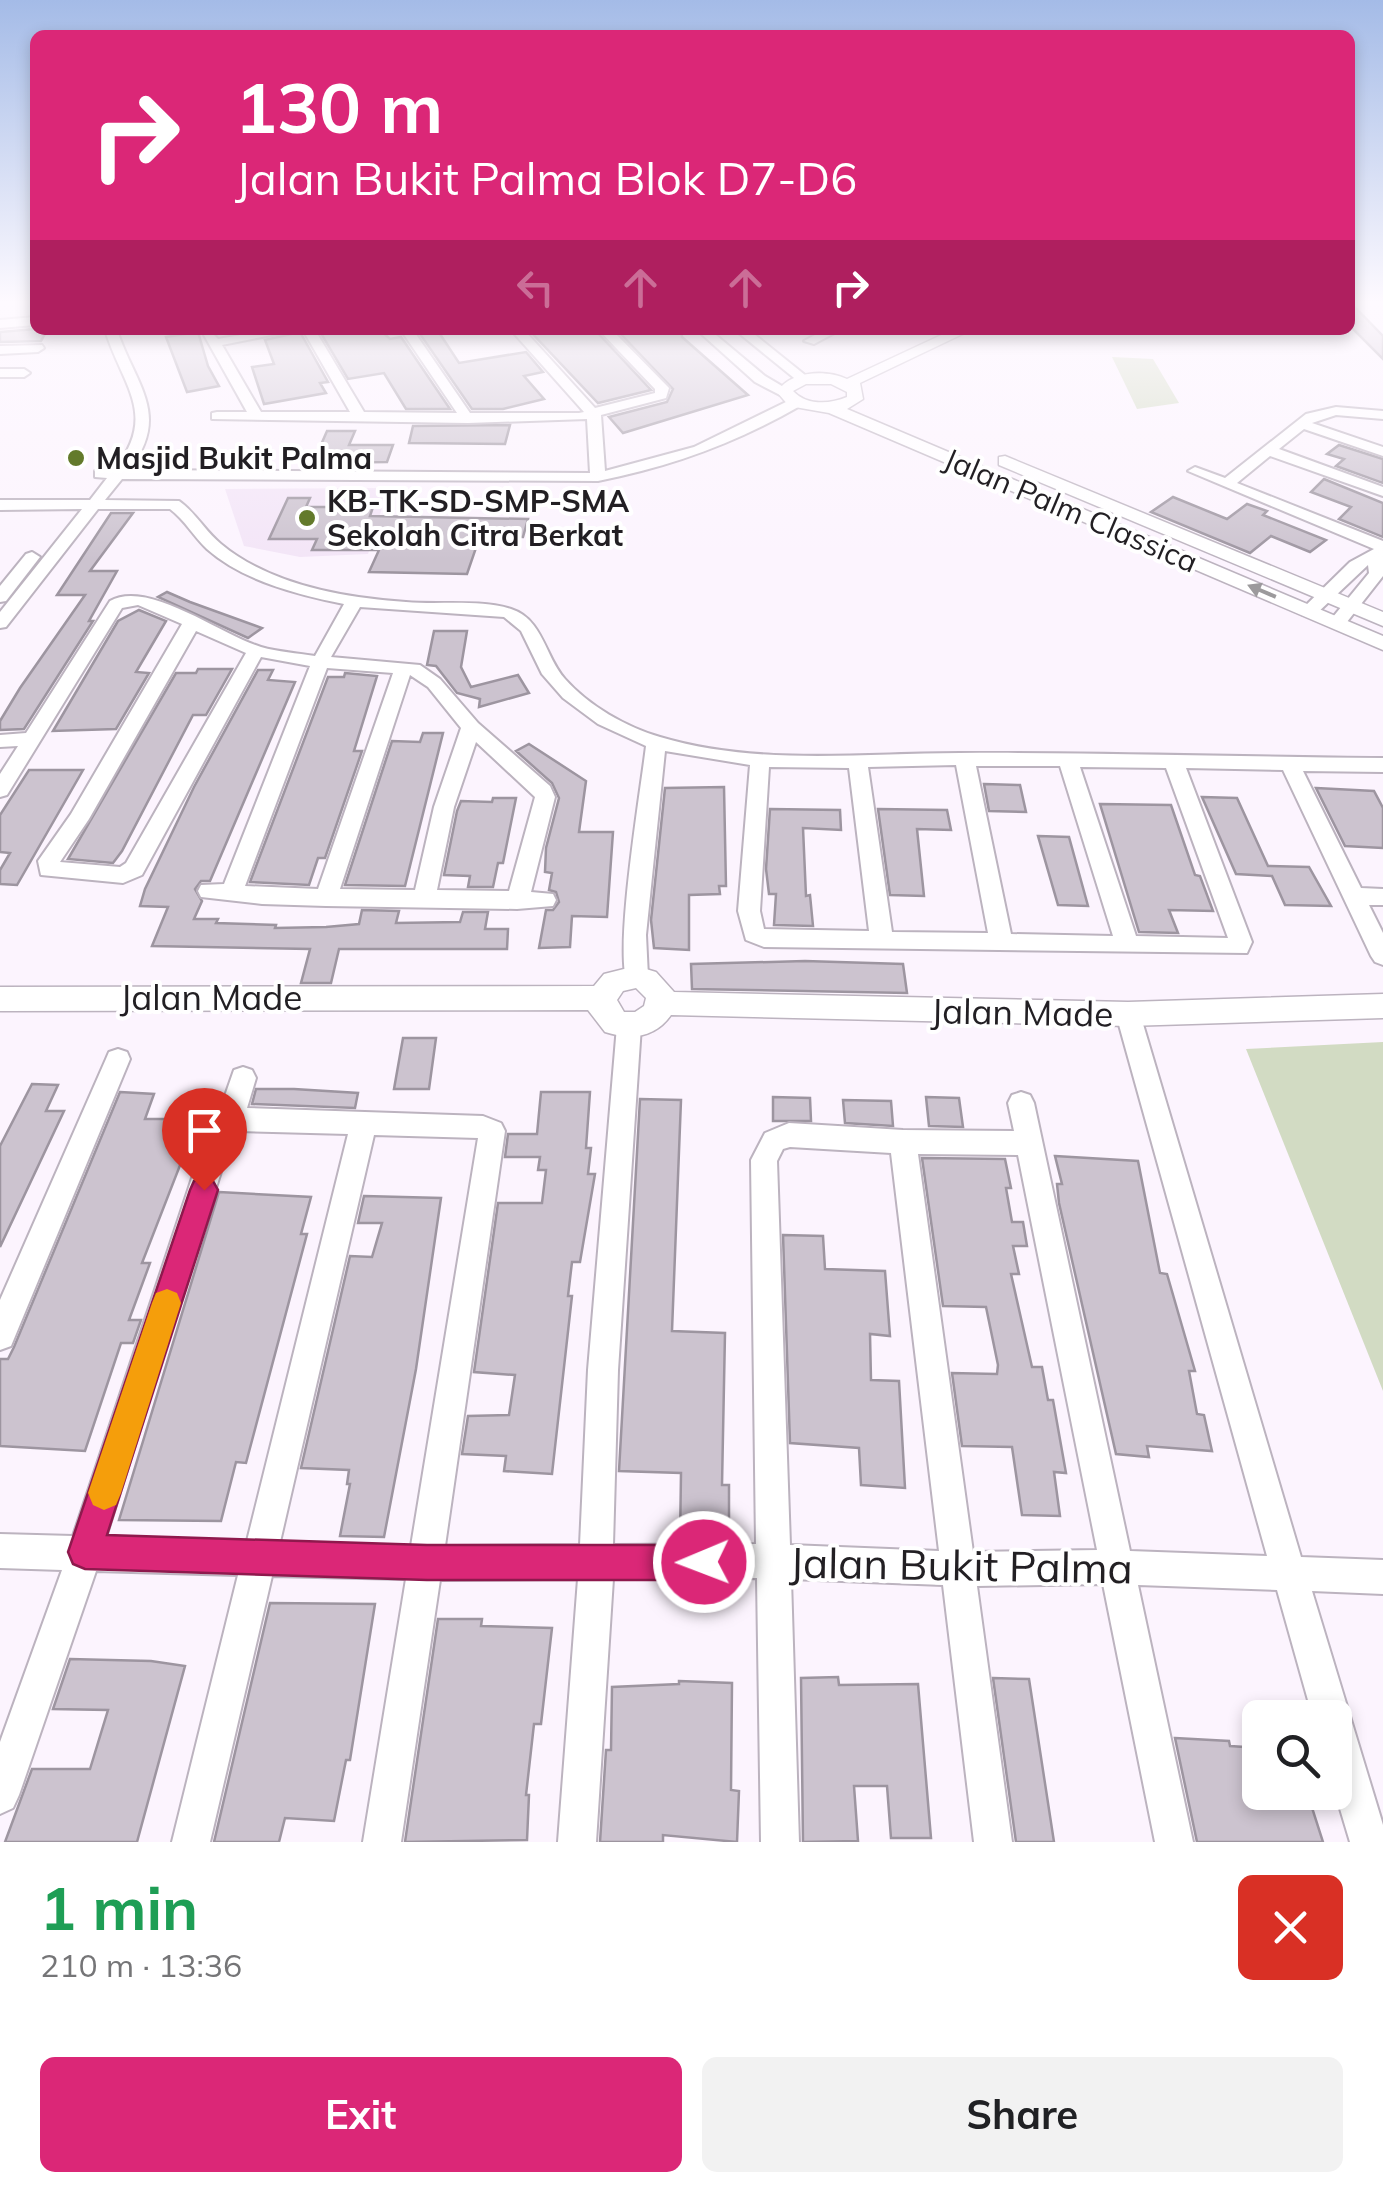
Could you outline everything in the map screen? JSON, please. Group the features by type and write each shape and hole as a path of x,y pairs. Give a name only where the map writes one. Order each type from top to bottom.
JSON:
{"street":[{"path":"132,388 136,392"},
{"path":"0,623 122,448 134,388"},
{"path":"240,388 256,416"},
{"path":"343,388 360,418"},
{"path":"447,388 468,419"},
{"path":"558,388 589,420"},
{"path":"563,388 589,420 598,477"},
{"path":"217,416 589,420 654,399 662,391 659,388"},
{"path":"776,388 790,397"},
{"path":"0,505 96,489 598,477 678,458 761,425 790,397 790,388"},
{"name":"Jalan Palm Classica","path":"846,388 1383,620"},
{"path":"834,409 855,388"},
{"name":"Jalan Palm Classica","path":"790,397 834,409 1383,644"},
{"path":"1227,482 1322,413 1383,415"},
{"path":"1302,424 1383,452"},
{"path":"1266,450 1383,492"},
{"path":"1195,471 1380,552"},
{"path":"0,597 96,489"},
{"path":"96,489 174,504 200,536 254,571 354,604 496,610 519,615 556,682 606,720 656,743 760,758 1383,765"},
{"path":"1309,612 1356,566 1380,552"},
{"path":"1337,622 1377,574 1380,552"},
{"path":"0,790 122,600 141,600 256,651 320,662 404,668 434,683 471,726 538,784 545,797 517,901"},
{"path":"232,893 320,662 354,604"},
{"path":"190,625 79,819 49,861 49,870 124,874 134,870 256,651"},
{"path":"326,898 404,668"},
{"path":"424,898 444,807 471,726"},
{"path":"0,740 33,739"},
{"path":"636,977 636,936 656,743"},
{"path":"760,758 749,911 754,934 764,938 1218,948 1242,944 1174,762"},
{"path":"965,758 1001,941"},
{"path":"858,759 881,939"},
{"path":"1068,760 1127,944"},
{"path":"1290,764 1383,956"},
{"path":"209,890 326,898 545,900"},
{"path":"1352,896 1383,896"},
{"path":"636,977 655,986 662,1003 650,1020 629,1026 608,1016 602,998 614,982 636,977"},
{"name":"Jalan Made","path":"0,998 602,998"},
{"name":"Jalan Made","path":"662,1003 1128,1014 1383,1006"},
{"path":"1128,1014 1326,1700"},
{"path":"577,1842 597,1564 603,1370 629,1026"},
{"path":"0,1335 118,1059"},
{"path":"229,1122 243,1078"},
{"path":"1021,1102 1174,1842"},
{"path":"0,1796 85,1552 220,1130 238,1119 483,1127 492,1130 382,1842"},
{"path":"191,1842 364,1126"},
{"path":"780,1842 764,1160 774,1142 790,1135 903,1142 1030,1143"},
{"path":"903,1142 993,1842"},
{"name":"Jalan Bukit Palma","path":"0,1552 427,1562 776,1561 958,1569 1115,1567 1383,1577"},
{"path":"1352,1786 1369,1842"}],"shaded area":[{"name":"KB-TK-SD-SMP-SMA Sekolah Citra Berkat","path":"388,488 368,554 300,557 244,546 225,489"}],"green space":[{"path":"1127,388 1170,388 1179,403 1137,409"},
{"path":"1383,1042 1383,1391 1246,1049"}],"building":[{"path":"259,388 323,388 326,393 264,404"},
{"path":"393,388 436,388 450,409 406,409"},
{"path":"457,388 534,388 544,399 503,409 472,409"},
{"path":"584,388 651,390 598,403"},
{"path":"740,388 748,395 623,433 609,417 667,402 673,389"},
{"path":"510,425 505,444 409,443 413,426"},
{"path":"327,431 355,431 349,445 393,445 387,462 313,463"},
{"path":"1339,445 1383,459 1383,483 1336,466 1344,459 1327,454"},
{"path":"1324,479 1383,503 1383,537 1339,519 1351,507 1311,492"},
{"path":"1173,497 1227,519 1247,504 1267,511 1263,515 1326,540 1310,552 1271,536 1250,553 1151,512"},
{"path":"288,498 310,498 306,507 373,507 370,516 528,519 523,537 480,536 467,574 369,572 379,550 312,550 317,539 269,539"},
{"path":"111,513 133,513 90,571 117,571 89,621 93,621 24,729 0,730 0,721 20,688 85,595 57,595"},
{"path":"167,592 262,628 248,638 158,597"},
{"path":"139,610 166,621 136,672 149,673 116,729 53,731 118,621"},
{"path":"434,631 467,631 461,667 471,687 518,675 529,693 479,707 480,699 457,693 436,666 427,665"},
{"path":"198,669 232,669 206,715 193,715 122,851 113,863 68,859 176,673 196,673"},
{"path":"258,670 273,670 268,680 295,682 210,881 201,881 195,889 202,901 194,919 276,925 275,928 326,927 359,924 362,910 399,911 396,923 460,922 463,912 488,912 485,929 508,929 507,949 339,949 331,983 301,983 310,949 152,946 168,907 140,906 145,889 194,787"},
{"path":"345,673 377,676 354,751 362,751 325,858 318,858 309,885 250,882 328,677 344,677"},
{"path":"423,733 443,733 405,886 345,885 392,741 420,742"},
{"path":"529,744 586,781 579,832 613,832 607,917 572,916 570,947 539,948 546,910 553,910 559,902 556,892 549,890 552,873 545,872 546,848 559,798 552,783 516,751"},
{"path":"29,770 83,770 17,885 0,884 0,870 10,853 0,852 0,815"},
{"path":"984,784 1020,785 1026,812 989,811"},
{"path":"724,787 726,886 719,886 720,894 689,895 689,950 654,948 651,920 665,788"},
{"path":"1316,788 1374,791 1383,808 1383,848 1345,846"},
{"path":"1202,797 1237,798 1268,866 1309,867 1331,906 1285,905 1272,876 1236,874"},
{"path":"493,798 516,798 503,863 498,863 493,887 468,887 470,876 444,875 457,811 461,801 492,802"},
{"path":"1100,804 1171,805 1195,875 1200,876 1213,911 1169,910 1178,933 1139,932"},
{"path":"770,809 840,810 841,830 803,828 806,896 810,895 813,926 774,925 776,894 769,894 766,869"},
{"path":"878,809 947,810 951,830 917,829 924,896 890,895"},
{"path":"1038,836 1069,837 1088,906 1058,905"},
{"path":"691,964 903,964 907,993 692,989"},
{"path":"403,1038 436,1038 429,1089 394,1089"},
{"path":"32,1084 58,1085 46,1111 64,1111 0,1247 0,1146"},
{"path":"256,1089 358,1093 355,1108 252,1104"},
{"path":"120,1092 154,1094 145,1119 198,1119 142,1263 150,1263 129,1320 141,1320 133,1343 121,1343 85,1451 0,1446 0,1359 8,1359 14,1347"},
{"path":"541,1092 590,1092 586,1148 591,1148 588,1174 595,1174 580,1262 572,1262 568,1296 572,1296 552,1474 504,1471 506,1456 462,1454 468,1416 509,1415 515,1375 474,1372 498,1203 542,1203 546,1170 538,1170 540,1157 505,1157 508,1134 537,1134"},
{"path":"773,1097 810,1098 811,1121 773,1121"},
{"path":"926,1097 959,1098 963,1127 929,1126"},
{"path":"640,1099 681,1100 672,1331 725,1333 722,1485 729,1485 729,1540 680,1541 681,1473 619,1471"},
{"path":"843,1100 891,1101 893,1126 845,1123"},
{"path":"1055,1156 1138,1161 1160,1273 1167,1274 1195,1371 1189,1371 1197,1414 1204,1415 1212,1451 1147,1446 1149,1457 1116,1454 1059,1203 1057,1184 1062,1184"},
{"path":"922,1158 1005,1159 1012,1222 1023,1222 1027,1246 1013,1246 1019,1274 1011,1274 1032,1367 1042,1367 1048,1400 1053,1400 1066,1473 1054,1472 1060,1516 1022,1515 1012,1447 962,1446 952,1373 997,1374 998,1365 986,1307 943,1306"},
{"path":"219,1192 311,1197 301,1234 307,1234 246,1463 236,1462 221,1521 119,1520"},
{"path":"364,1196 441,1198 416,1369 384,1537 340,1536 349,1470 301,1468 350,1256 372,1257 382,1223 358,1223"},
{"path":"783,1235 823,1236 825,1269 885,1271 890,1336 870,1334 871,1380 899,1381 905,1488 861,1485 859,1448 790,1443"},
{"path":"270,1603 375,1604 350,1760 346,1760 334,1821 285,1818 279,1842 214,1842"},
{"path":"438,1619 482,1619 481,1626 552,1628 541,1724 534,1724 526,1795 527,1840 405,1842"},
{"path":"70,1659 185,1666 137,1842 5,1842 32,1769 90,1769 108,1710 53,1709"},
{"path":"838,1677 839,1685 918,1684 931,1838 891,1838 887,1786 854,1786 858,1841 803,1842 801,1678"},
{"path":"993,1678 1029,1679 1054,1842 1016,1842"},
{"path":"679,1681 732,1683 731,1790 739,1791 737,1842 663,1835 663,1842 600,1842 606,1750 611,1750 612,1687"},
{"path":"1175,1738 1229,1741 1230,1746 1242,1747 1242,1810 1313,1810 1323,1842 1197,1842"}],"slow traffic":[{"path":"104,1493 167,1303"}],"place":[{"name":"Masjid Bukit Palma","path":"76,458"},
{"name":"KB-TK-SD-SMP-SMA Sekolah Citra Berkat","path":"307,518"}],"route":[{"path":"204,1190 85,1552 427,1562 704,1562"}]}
